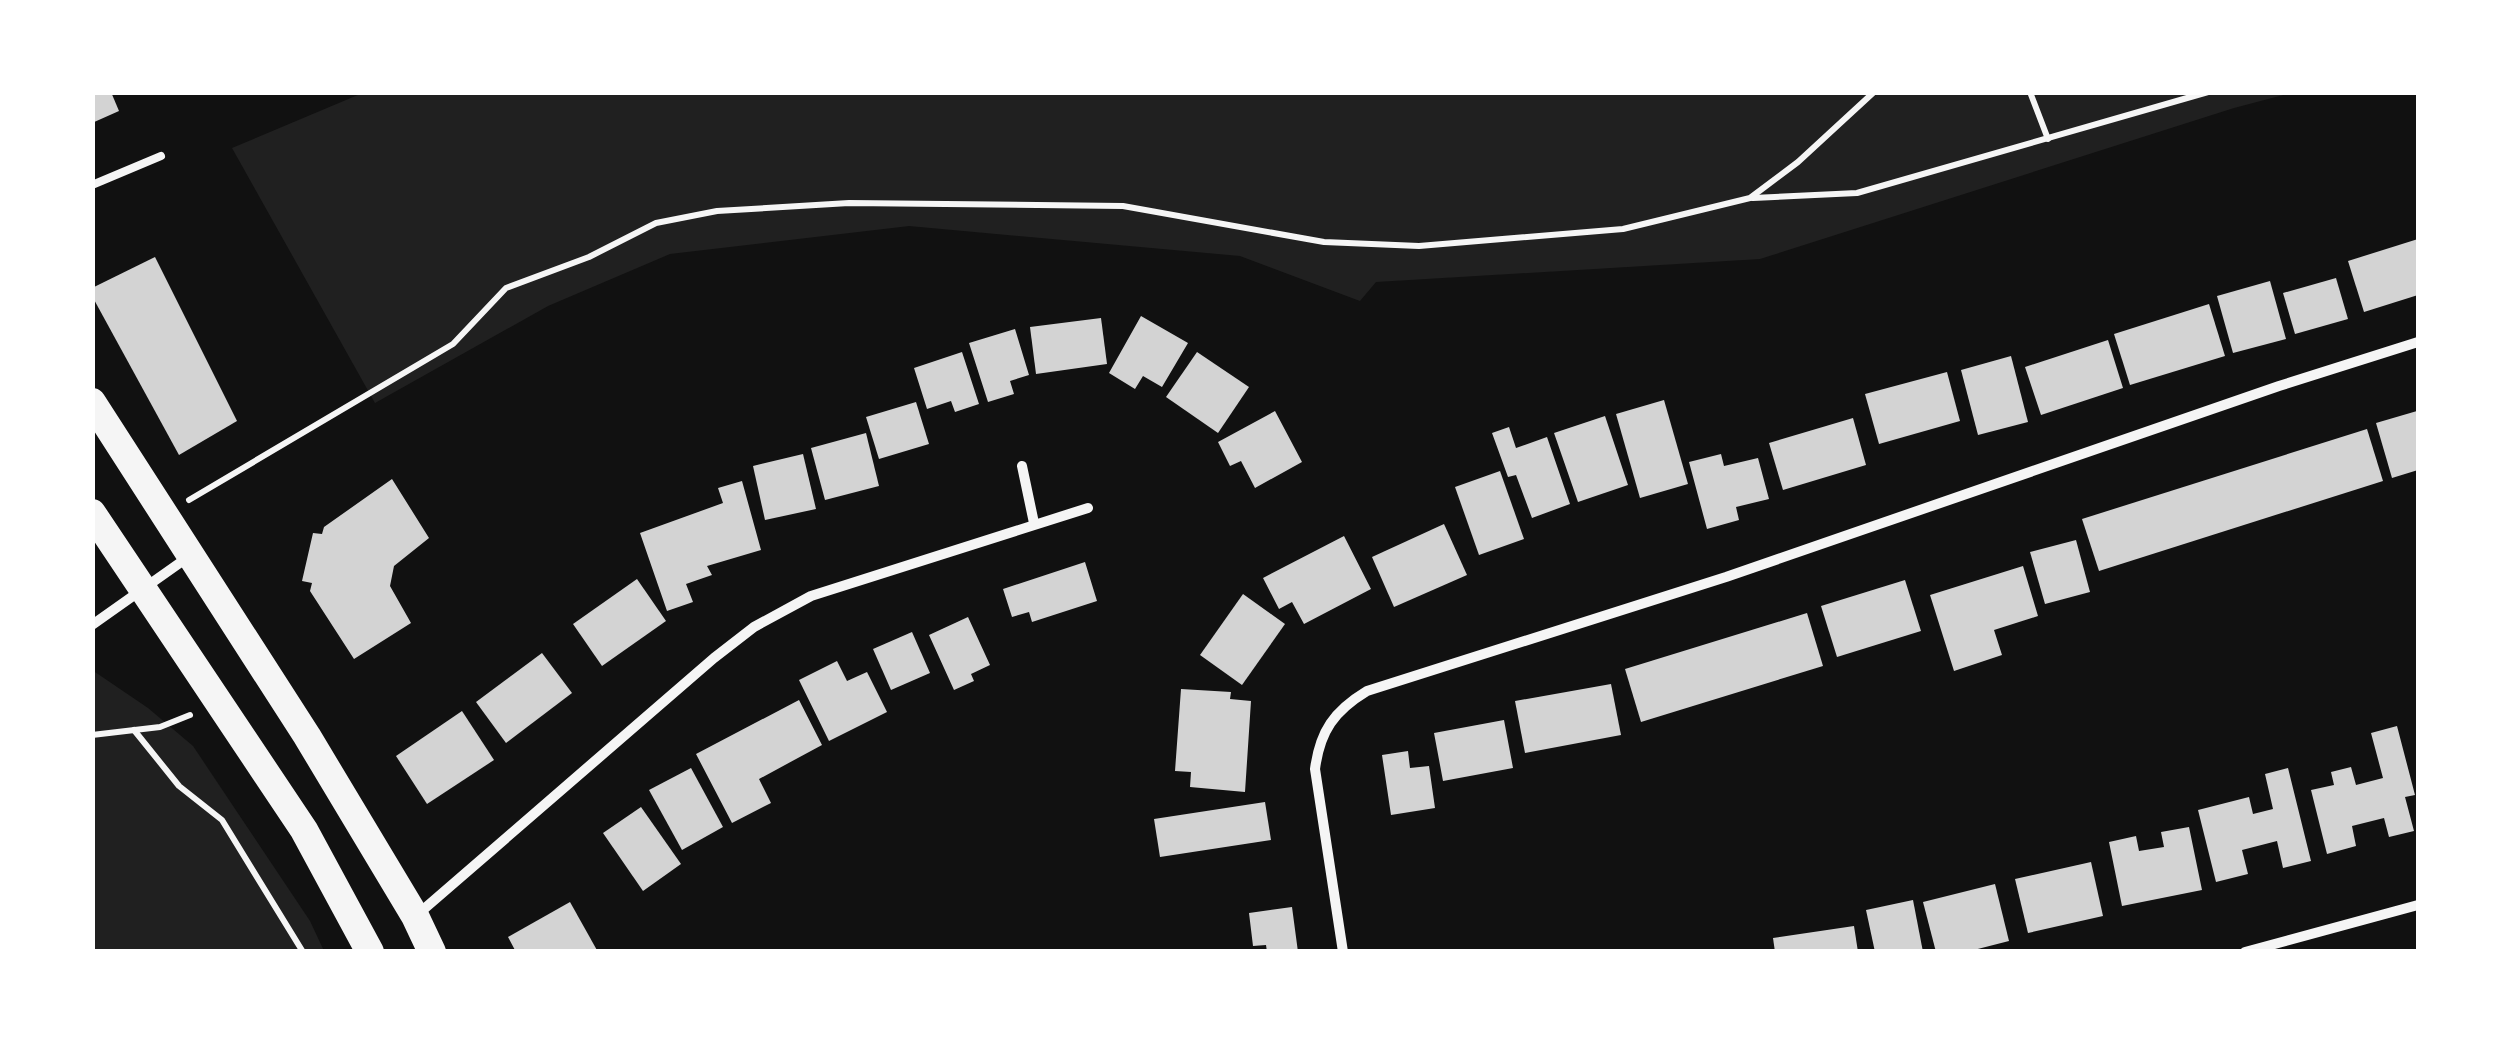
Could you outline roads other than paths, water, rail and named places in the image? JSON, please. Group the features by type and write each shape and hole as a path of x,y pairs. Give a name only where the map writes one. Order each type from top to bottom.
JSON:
{"highway":[{"path":"92,402 192,554 416,916 432,952"},
{"path":"92,512 304,830 370,952"}],"street":[{"path":"1343,952 1315,769 1318,746 1327,724 1344,705 1367,691 1726,576 2418,342"},
{"path":"1022,466 1034,523"},
{"path":"416,916 754,627 810,596 1088,508"},
{"path":"92,625 192,554"},
{"path":"2245,952 2418,905"}],"lane":[{"path":"92,185 161,156"}]}
